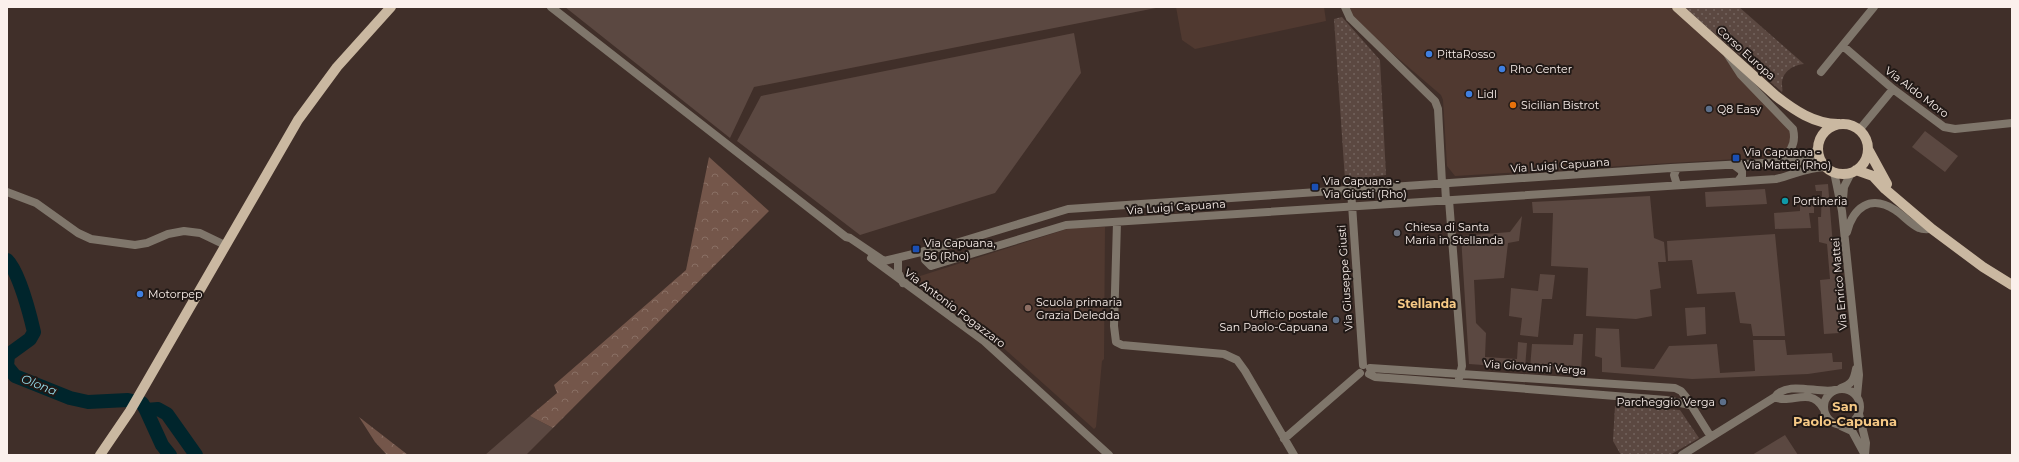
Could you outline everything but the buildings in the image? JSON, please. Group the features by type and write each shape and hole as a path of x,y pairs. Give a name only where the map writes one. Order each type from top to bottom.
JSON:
{"main road":[{"path":"100,455 130,411 298,120 337,67 391,7"},
{"name":"Corso Europa","path":"1676,7 1722,46 1776,96 1801,114 1813,125 1819,143"},
{"name":"Corso Europa","path":"1801,114 1828,124 1838,124"},
{"path":"1892,194 1880,175 1869,151 1868,142 1860,129 1849,124 1838,124 1825,131 1819,143 1819,156 1830,170 1854,172 1873,176 1885,189 1932,229 1983,267 2012,285"},
{"path":"1854,172 1864,164 1869,151"}],"street":[{"path":"551,7 846,237"},
{"path":"1345,7 1350,18 1436,101 1438,109 1444,183 1448,200 1462,366 1457,383"},
{"path":"1821,72 1874,7"},
{"path":"1722,46 1741,75 1793,129 1795,136 1790,152 1774,162"},
{"name":"Via Aldo Moro","path":"1843,46 1893,89 1944,127 1955,129 2012,123"},
{"path":"1860,129 1893,89"},
{"name":"Via Luigi Capuana","path":"898,258 1068,209 1444,183 1800,161 1807,159 1815,153 1819,143"},
{"path":"1734,165 1742,171 1742,176 1738,181"},
{"path":"1677,168 1674,175 1677,185"},
{"name":"Via Luigi Capuana","path":"924,251 925,260 931,266 1066,225 1776,179 1793,175 1809,168 1830,170"},
{"name":"Via Enrico Mattei","path":"1830,170 1841,203 1846,237 1859,375 1857,396"},
{"name":"Via Enrico Mattei","path":"1841,203 1846,180 1854,172"},
{"name":"Via Giuseppe Giusti","path":"1351,190 1367,369"},
{"path":"7,192 36,203 78,233 91,238 135,245 147,243 168,234 184,231 200,233 225,245"},
{"path":"1846,237 1854,214 1859,209 1871,203 1889,206 1921,229 1932,229"},
{"path":"1117,222 1114,326 1116,342 1122,346 1214,353 1230,356 1241,365 1294,455"},
{"name":"Via Antonio Fogazzaro","path":"846,237 850,238 880,259 887,261 898,258"},
{"name":"Via Antonio Fogazzaro","path":"846,237 848,241 903,283 984,341 1109,455"},
{"path":"898,258 898,272 903,283"},
{"name":"Via Enrico Mattei","path":"1837,389 1850,385 1853,380 1857,362"},
{"path":"1284,439 1360,373 1359,369 1367,369"},
{"name":"Via Giovanni Verga","path":"1367,369 1675,388 1681,391 1711,437"},
{"name":"Via Giovanni Verga","path":"1367,369 1375,377 1666,400 1690,405"},
{"path":"1682,455 1775,397 1777,393 1787,389 1806,388 1826,392 1837,389 1849,390 1857,396 1860,402 1859,414 1866,443 1865,455"},
{"path":"1823,408 1826,397 1837,389"},
{"path":"1775,397 1779,399 1814,398 1823,408 1827,418 1852,431 1865,455"},
{"path":"1839,425 1849,424 1859,414"}],"shaded area":[{"path":"565,7 1161,7 754,87 730,138"},
{"path":"1176,7 1324,7 1326,21 1195,49 1182,40"},
{"path":"1346,7 1670,7 1719,50 1786,122 1793,136 1783,156 1455,176 1447,166 1443,100 1441,95 1351,18"},
{"path":"1684,7 1739,7 1804,64 1793,67 1786,72 1782,84 1782,92"},
{"path":"1342,17 1380,60 1386,175 1345,180 1334,19"},
{"path":"1074,33 1081,73 995,193 860,235 737,141 761,96"},
{"path":"1925,131 1958,156 1945,172 1912,147"},
{"path":"1828,184 1840,333 1824,334 1820,280 1830,279 1827,244 1819,242 1818,217 1821,217 1822,191 1816,191 1815,185"},
{"path":"1765,189 1767,204 1706,207 1705,192"},
{"path":"1650,196 1654,238 1664,242 1666,262 1658,262 1661,288 1650,290 1652,316 1636,319 1586,316 1588,268 1551,266 1553,213 1533,213 1532,202"},
{"path":"1814,200 1814,213 1809,213 1811,228 1775,229 1774,213 1800,211 1800,201"},
{"path":"1522,216 1519,241 1508,243 1504,278 1474,280 1476,323 1486,333 1485,357 1517,359 1518,342 1527,343 1525,368 1469,364 1461,236 1510,232"},
{"name":"Scuola primaria Grazia Deledda","path":"1105,227 1104,359 1102,361 1096,427 1094,429 988,334 916,282 917,277 1070,228"},
{"path":"1775,234 1785,336 1753,336 1751,324 1740,323 1735,292 1697,294 1692,260 1668,261 1667,241"},
{"path":"1540,274 1555,275 1552,299 1542,299 1538,337 1520,335 1522,318 1509,316 1511,288 1538,291"},
{"path":"1705,307 1706,334 1687,336 1685,308"},
{"path":"1596,328 1619,329 1621,367 1654,369 1669,346 1717,344 1720,373 1755,371 1753,340 1785,340 1787,355 1832,353 1833,362 1842,362 1842,369 1808,374 1692,379 1602,372 1602,358 1595,356"},
{"path":"1574,334 1583,334 1581,371 1530,368 1532,344 1573,345"},
{"path":"1615,406 1680,410 1699,438 1670,455 1621,455 1613,441"},
{"path":"530,416 553,428 526,455 485,455"},
{"path":"1785,435 1798,455 1752,455"}],"green space":[{"path":"709,157 769,211 553,428 530,416 557,393 554,385 686,270"},
{"path":"359,417 408,455 387,455 375,442"}],"waterway":[{"name":"Olona","path":"7,260 16,274 20,284 34,332 30,339 8,355 7,366 15,376 70,398 88,402 128,400 142,403 146,410 158,409 167,414 196,455"},
{"name":"Olona","path":"146,410 162,445 170,455"}],"place":[{"name":"PittaRosso","path":"1429,54"},
{"name":"Rho Center","path":"1502,69"},
{"name":"Lidl","path":"1469,94"},
{"name":"Sicilian Bistrot","path":"1513,105"},
{"name":"Q8 Easy","path":"1709,109"},
{"name":"Via Capuana - Via Mattei (Rho)","path":"1736,158"},
{"name":"Via Capuana - Via Giusti (Rho)","path":"1315,187"},
{"name":"Portineria","path":"1785,201"},
{"name":"Chiesa di Santa Maria in Stellanda","path":"1397,233"},
{"name":"Via Capuana, 56 (Rho)","path":"916,249"},
{"name":"Motorpep","path":"140,294"},
{"name":"Scuola primaria Grazia Deledda","path":"1028,308"},
{"name":"Ufficio postale San Paolo-Capuana","path":"1336,320"},
{"name":"Parcheggio Verga","path":"1723,402"}],"district":[{"name":"Stellanda","path":"1427,304"},
{"name":"San Paolo-Capuana","path":"1845,414"}]}
